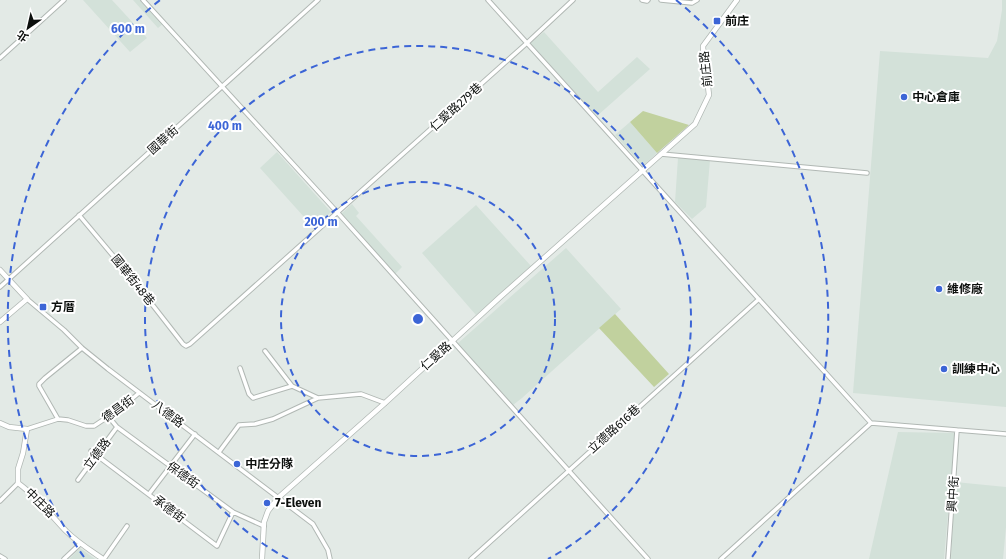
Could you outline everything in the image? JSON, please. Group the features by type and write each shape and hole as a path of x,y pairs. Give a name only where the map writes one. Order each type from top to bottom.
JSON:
{"street":[{"path":"0,58 64,0"},
{"path":"143,0 337,212 648,559"},
{"name":"國華街","path":"0,287 318,0"},
{"path":"488,0 871,423 1006,434"},
{"name":"仁愛路279巷","path":"186,346 573,0"},
{"path":"642,0 648,0"},
{"path":"661,0 692,3 697,0"},
{"name":"前庄路","path":"643,171 690,130 700,115 708,95 703,46 737,0"},
{"path":"661,154 867,173"},
{"name":"仁愛路","path":"262,559 264,526 268,511 279,497 385,403 498,298 643,171"},
{"name":"國華街48巷","path":"79,215 186,346"},
{"name":"八德路","path":"0,270 27,299 64,330 82,348 139,393 313,524 328,550 330,559"},
{"path":"0,322 27,299"},
{"name":"立德路616巷","path":"471,559 758,299"},
{"path":"0,423 9,427 28,429 58,419 39,384 82,348"},
{"path":"265,351 292,386 318,398"},
{"path":"240,368 249,394 252,398 292,386"},
{"name":"德昌街","path":"58,419 68,420 86,426 94,426 121,408 139,393"},
{"path":"219,452 239,425 255,424 273,419 318,398 361,394 385,403"},
{"name":"保德街","path":"108,416 117,427 233,512 264,526"},
{"path":"721,559 871,423"},
{"name":"立德路","path":"78,480 117,427"},
{"name":"中庄路","path":"28,429 18,469 18,483 36,498 80,544 104,559"},
{"name":"興中街","path":"948,559 957,430"},
{"path":"149,494 194,434"},
{"name":"承德街","path":"91,451 217,546 233,512"},
{"path":"0,501 18,483"},
{"path":"104,559 127,526"},
{"path":"64,559 80,544"},
{"path":"0,556 5,559"}],"shaded area":[{"path":"83,0 112,0 147,38 130,52"},
{"path":"133,0 143,0 164,23 158,28"},
{"path":"1002,0 1006,0 1006,407 853,393 880,51 988,58 997,41 1002,10"},
{"path":"544,32 598,92 637,57 650,69 597,116 530,43"},
{"path":"630,122 657,153 643,166 615,135"},
{"path":"277,152 331,212 314,228 260,168"},
{"path":"678,158 710,160 706,207 692,219 675,202"},
{"path":"352,204 359,213 356,216 402,267 395,274 341,214"},
{"path":"476,205 531,266 476,315 422,253"},
{"path":"566,248 621,309 513,405 457,344"},
{"path":"898,432 955,433 944,559 869,559"},
{"path":"955,482 1006,487 1006,527 1003,559 951,559"},
{"path":"80,548 95,559 69,559"}],"green space":[{"path":"643,111 689,125 657,153 630,122"},
{"path":"615,314 669,374 654,387 599,328"}],"place":[{"name":"前庄","path":"717,21"},
{"name":"中心倉庫","path":"904,97"},
{"name":"維修廠","path":"939,289"},
{"name":"方厝","path":"43,307"},
{"name":"訓練中心","path":"944,369"},
{"name":"中庄分隊","path":"237,464"},
{"name":"7-Eleven","path":"267,503"}]}
